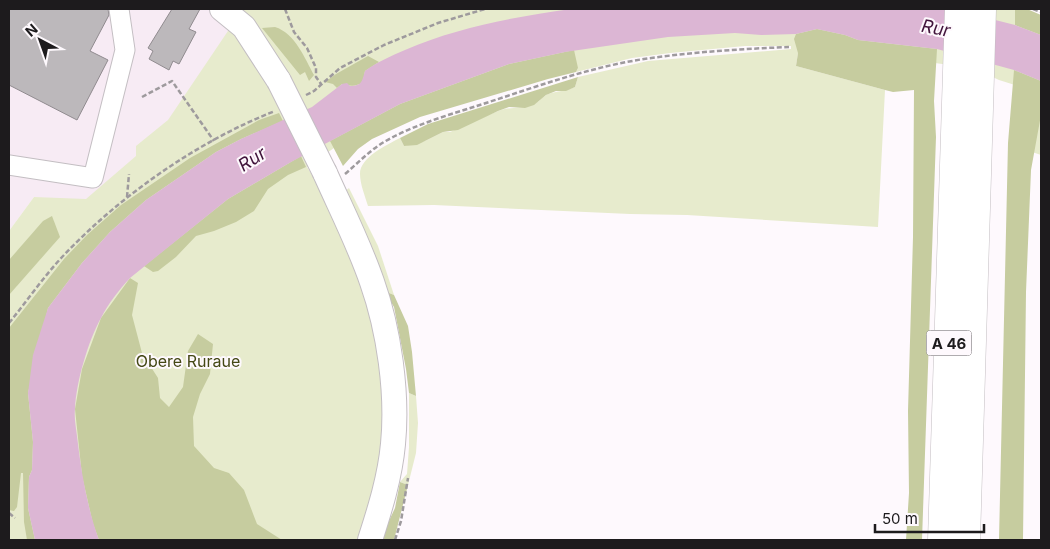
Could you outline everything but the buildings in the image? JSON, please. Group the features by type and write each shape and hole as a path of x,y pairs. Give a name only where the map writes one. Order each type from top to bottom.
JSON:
{"highway":[{"name":"A 46","path":"959,9 966,145 966,540"},
{"name":"A 46","path":"942,540 966,145 982,9"}],"main road":[{"path":"222,9 244,27 279,81 328,180 362,254 373,284 384,327 391,368 394,405 393,444 384,496 370,540"}],"lane":[{"path":"9,165 93,178 124,50 118,9"}],"path":[{"path":"285,9 294,32 307,48 316,68 316,77 321,84"},
{"path":"314,91 340,68 384,45 438,22 486,9"},
{"path":"1033,9 1041,12"},
{"path":"328,180 384,142 411,129 550,82 643,59 731,49 788,47"},
{"path":"142,97 172,81 214,141"},
{"path":"9,323 63,256 106,213 127,196 181,160 248,121 280,109"},
{"path":"127,196 129,174"},
{"path":"9,513 15,518"}],"shaded area":[{"path":"9,9 209,9 222,17 252,61 101,210 34,197 9,231"}],"green space":[{"name":"Obere Ruraue","path":"221,9 1016,9 1041,19 1041,155 1029,151 1037,92 999,80 982,72 957,66 839,50 798,53 796,66 885,90 878,227 687,215 434,205 368,206 361,182 361,168 364,162 375,152 400,138 404,146 425,141 443,132 450,132 501,110 532,105 548,94 575,87 578,77 648,61 791,49 791,46 745,46 670,53 632,58 576,72 578,68 509,81 334,148 307,167 335,211 355,252 384,374 385,446 362,540 9,540 9,231 34,197 86,199 136,156 136,146 168,120 230,28"},
{"path":"1015,9 1027,9 1041,15 1041,35 1015,25"},
{"path":"275,27 288,35 299,47 314,75 309,81 305,72 300,75 262,28"},
{"path":"817,29 858,40 937,49 934,101 936,137 922,540 906,540 909,493 908,411 913,237 914,90 893,92 796,66 798,53 794,39 796,34"},
{"path":"574,50 578,68 576,72 420,117 372,139 358,149 343,166 330,141 400,104 509,64"},
{"path":"368,56 379,62 365,71 363,82 360,84 353,86 342,84 337,88 333,84 325,82 336,74"},
{"path":"1014,70 1041,81 1041,115 1031,170 1026,292 1023,540 999,540 1008,143"},
{"path":"578,77 575,87 546,95 534,105 525,108 509,107 458,130 443,132 417,145 404,146 400,138 428,124"},
{"path":"279,113 283,121 216,152 146,200 110,232 82,263 48,308 28,393 33,442 28,508 35,540 27,540 24,522 23,473 21,473 17,507 14,511 9,510 9,328 64,259 87,235 121,205 190,158 259,120"},
{"path":"301,156 306,167 288,175 268,189 254,211 236,222 196,236 176,257 158,271 153,272 144,266 228,199"},
{"path":"349,188 378,246 394,295 384,291 345,191"},
{"path":"52,216 60,237 9,295 9,260 43,221"},
{"path":"130,278 138,283 132,315 142,353 158,378 160,398 169,407 183,387 188,351 198,334 213,344 210,374 200,394 193,417 194,446 214,468 229,473 244,490 257,524 282,540 99,540 93,524 82,476 75,409 82,369 101,318"},
{"path":"384,291 394,295 408,326 416,396 409,393 394,307"},
{"path":"409,393 416,396 418,423 416,453 408,485 400,482 407,474"},
{"path":"400,482 408,485 394,540 380,540 395,508"}],"water":[{"name":"Rur","path":"571,9 952,9 1015,25 1041,35 1041,81 1014,70 937,49 858,40 817,29 796,34 761,35 735,33 668,37 565,52 509,64 400,104 291,162 228,199 130,278 122,287 110,302 96,327 80,375 76,399 75,419 83,476 91,515 99,540 35,540 28,508 33,442 28,393 33,355 48,308 82,263 110,232 146,200 216,152 312,107 342,84 347,83 350,86 354,86 359,84 365,71 384,59 425,42 466,29 507,19"}]}
